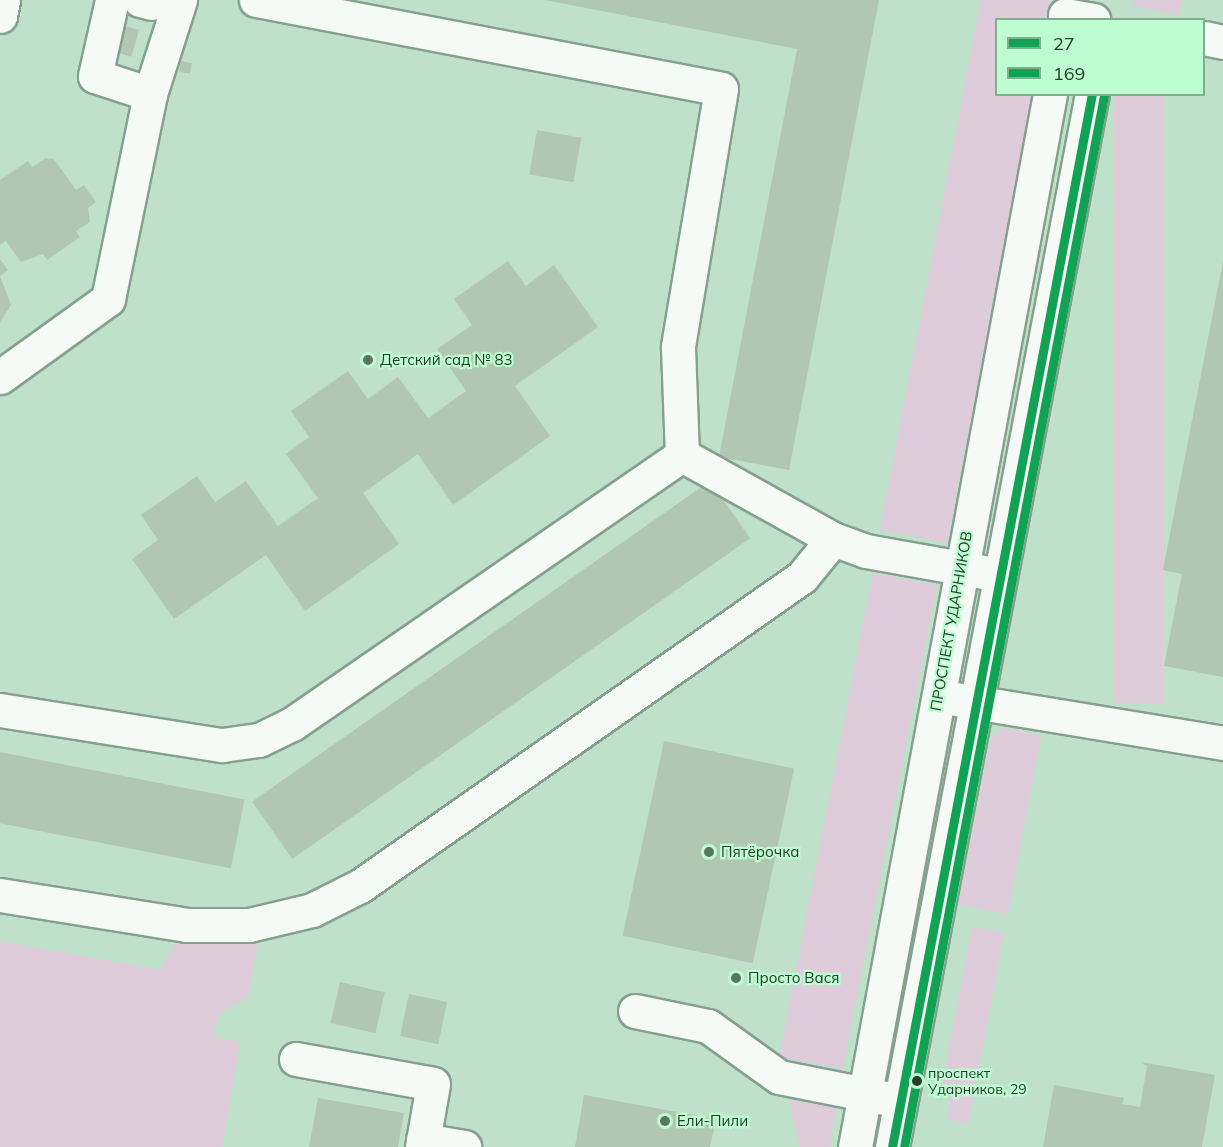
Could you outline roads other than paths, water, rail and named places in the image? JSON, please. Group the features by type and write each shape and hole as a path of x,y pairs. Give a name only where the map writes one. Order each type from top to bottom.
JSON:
{"street":[{"path":"0,16 3,0"},
{"path":"112,0 94,76 150,94"},
{"path":"256,0 722,88 678,347 682,455"},
{"path":"1107,18 1110,0"},
{"path":"0,377 108,298 150,94 157,1"},
{"path":"1205,38 1223,42"},
{"name":"ПРОСПЕКТ УДАРНИКОВ","path":"855,1147 1050,96"},
{"path":"892,1147 1092,96"},
{"path":"682,455 832,539 866,551 1000,575"},
{"path":"0,711 222,745 259,740 292,724 682,455"},
{"path":"0,895 188,925 249,925 312,910 360,886 802,577 832,539"},
{"path":"937,696 1223,743"},
{"path":"634,1011 708,1026 779,1077 900,1101"},
{"path":"296,1059 433,1084 422,1143 464,1147"}],"place":[{"name":"Детский сад № 83","path":"368,360"},
{"name":"Пятёрочка","path":"709,852"},
{"name":"Просто Вася","path":"736,978"},
{"name":"проспект Ударников, 29","path":"917,1081"},
{"name":"Ели-Пили","path":"665,1121"}]}
